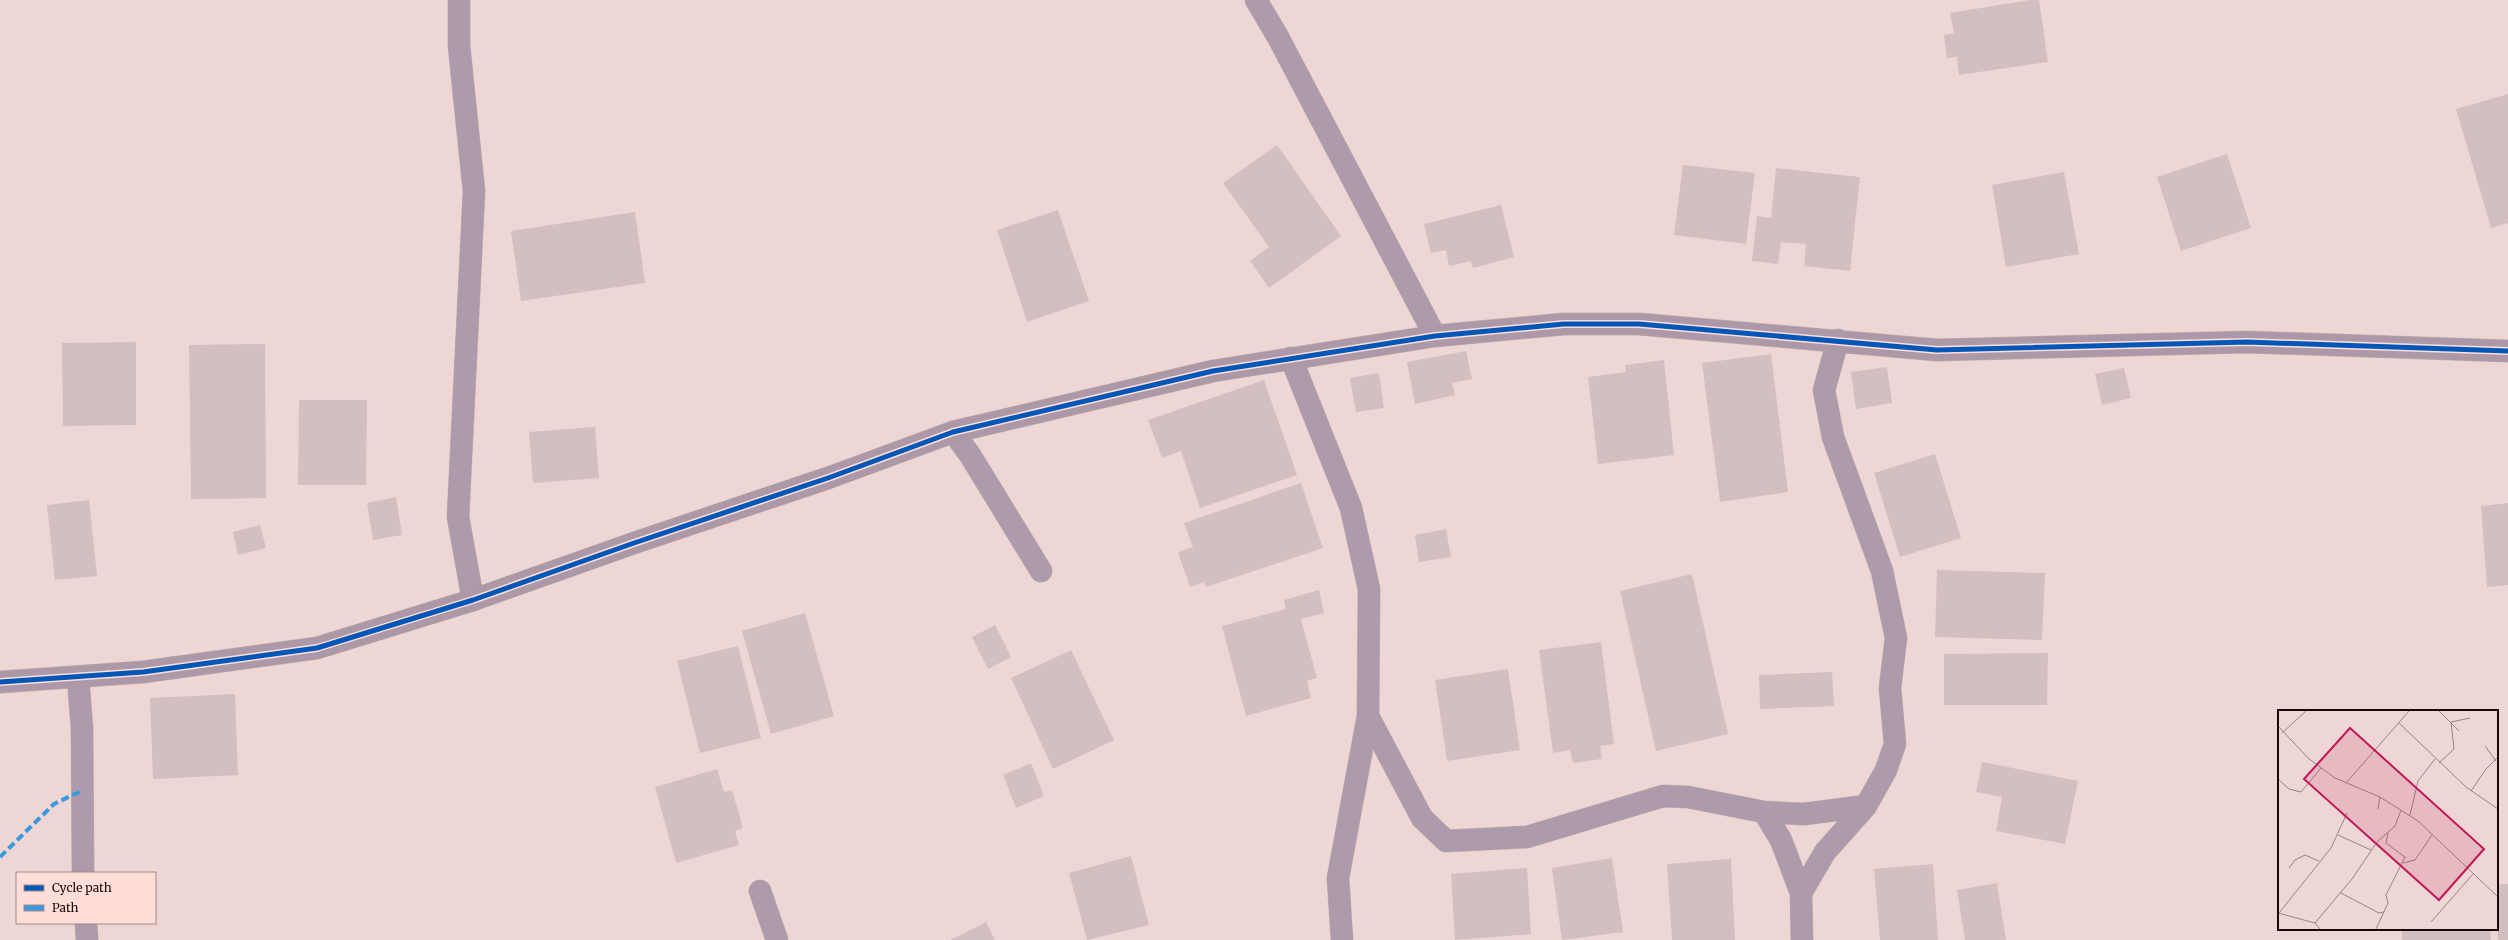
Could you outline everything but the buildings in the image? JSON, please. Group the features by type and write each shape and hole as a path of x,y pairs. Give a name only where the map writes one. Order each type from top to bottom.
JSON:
{"street":[{"path":"459,0 459,46 474,191 458,517 473,600"},
{"path":"1256,0 1281,44 1435,336"},
{"path":"0,682 143,672 317,648 473,600 634,543 828,478 953,432 1213,371 1435,336 1564,324 1639,324 1838,340 1937,350 2247,342 2508,351"},
{"path":"1801,893 1825,852 1866,806 1886,770 1895,744 1890,688 1896,638 1882,571 1833,436 1824,390 1838,340"},
{"path":"1291,358 1351,508 1369,589 1368,716 1338,878 1342,940"},
{"path":"953,432 970,454 1041,571"},
{"path":"78,677 82,729 83,872"},
{"path":"1368,716 1422,818 1446,841 1527,837 1663,796 1688,796 1764,812 1804,814 1866,806"},
{"path":"1764,812 1781,840 1801,893 1802,940"},
{"path":"760,891 777,940"},
{"path":"86,924 87,940"}],"marked path":[{"path":"0,857 54,804 81,791"}],"cycle path":[{"path":"0,682 143,672 317,648 473,600 634,543 828,478 953,432 1213,371 1435,336 1564,324 1639,324 1937,350 2247,342 2508,351"}]}
